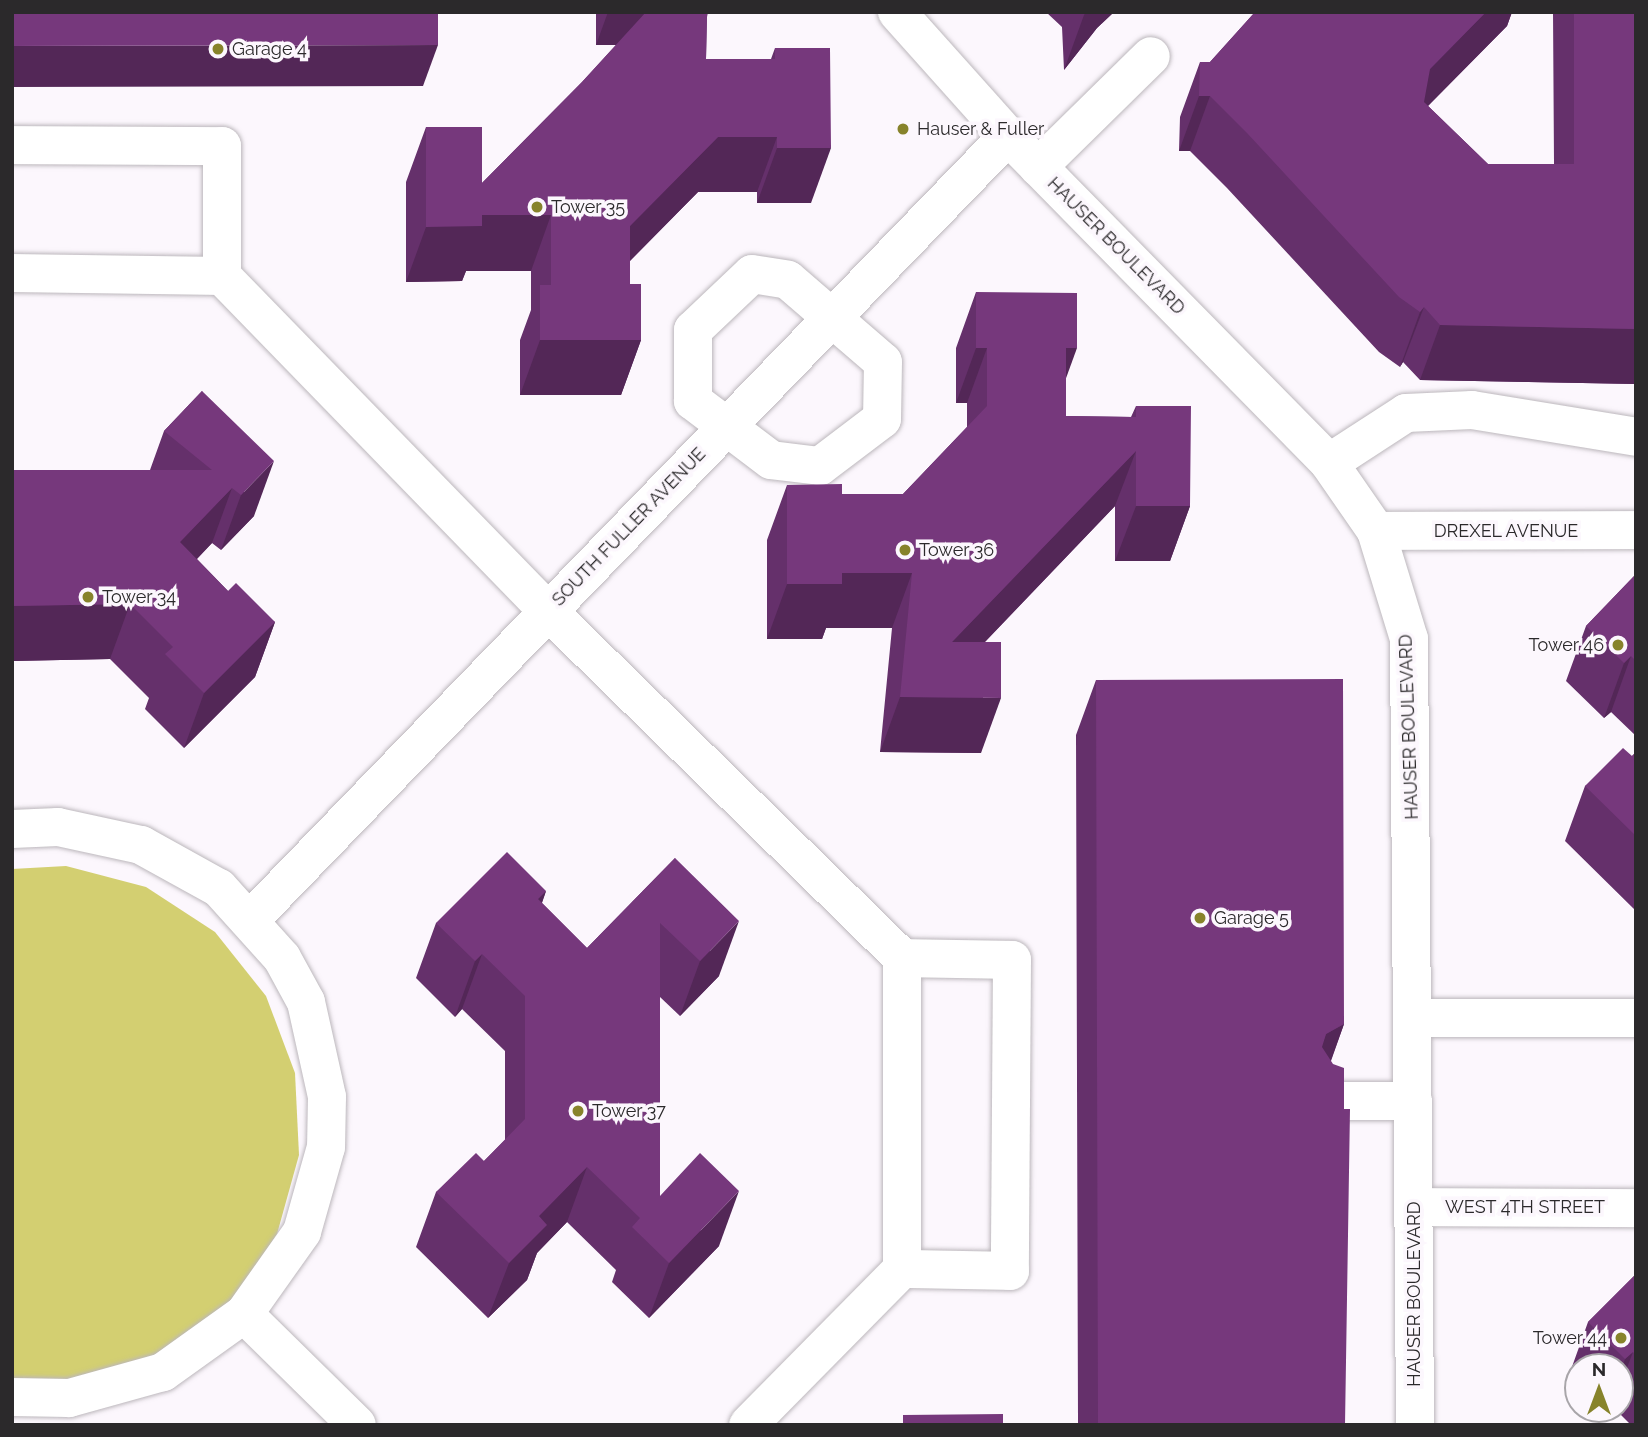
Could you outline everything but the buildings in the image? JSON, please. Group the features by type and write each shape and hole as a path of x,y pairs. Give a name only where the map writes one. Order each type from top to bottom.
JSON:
{"street":[{"name":"HAUSER BOULEVARD","path":"898,12 1008,136 1329,463 1376,531 1409,639 1415,1425"},
{"path":"1038,167 1151,56"},
{"name":"SOUTH FULLER AVENUE","path":"251,919 1008,136"},
{"path":"12,145 222,146 222,276 548,611 901,958 1012,960 1010,1271 902,1269"},
{"path":"12,273 222,276"},
{"path":"752,274 788,280 829,320 883,362 882,419 820,466 771,460 723,430 693,401 692,330 752,274"},
{"path":"1329,463 1406,413 1472,410 1636,437"},
{"name":"DREXEL AVENUE","path":"1376,531 1636,530"},
{"path":"12,829 58,827 141,845 219,888 251,919 306,1002 327,1097 326,1147 302,1232 283,1268 244,1314 163,1372 69,1398 12,1397"},
{"path":"748,1425 902,1269 901,958"},
{"path":"1412,1018 1636,1018"},
{"path":"1324,1101 1413,1101"},
{"name":"WEST 4TH STREET","path":"1414,1207 1636,1208"},
{"path":"244,1314 357,1425"}],"shaded area":[{"path":"66,866 146,887 215,932 266,996 295,1073 299,1155 277,1234 231,1303 159,1357 73,1384 12,1382 12,869"}],"place":[{"name":"Garage 4","path":"218,49"},
{"name":"Hauser & Fuller","path":"903,129"},
{"name":"Tower 35","path":"537,207"},
{"name":"Tower 36","path":"905,550"},
{"name":"Tower 34","path":"88,597"},
{"name":"Tower 46","path":"1618,645"},
{"name":"Garage 5","path":"1200,918"},
{"name":"Tower 37","path":"578,1111"},
{"name":"Tower 44","path":"1621,1338"}]}
